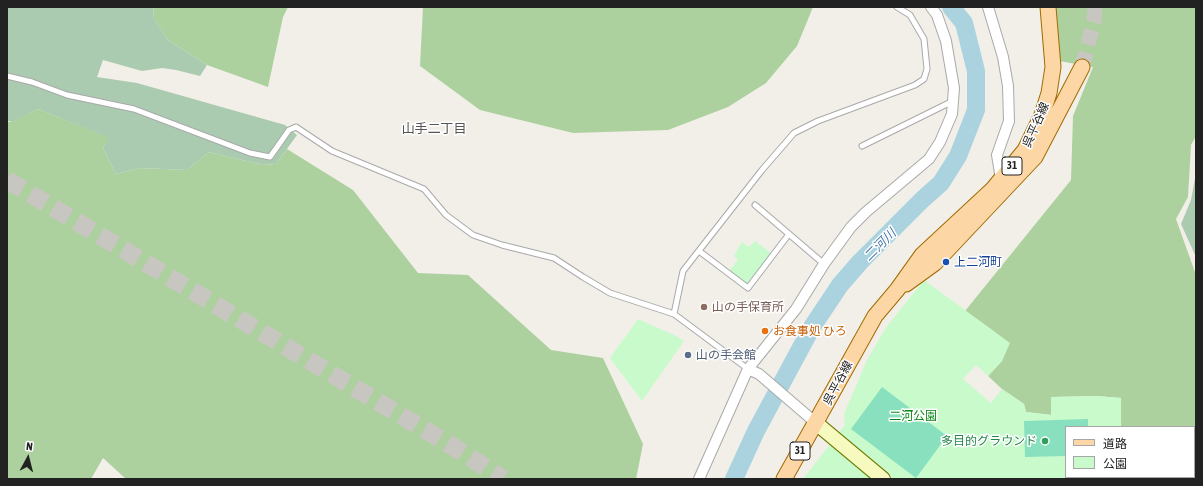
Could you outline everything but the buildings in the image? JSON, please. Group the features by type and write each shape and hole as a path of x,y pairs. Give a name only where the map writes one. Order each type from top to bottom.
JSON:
{"main road":[{"name":"呉平谷線","path":"784,479 875,316 897,290 922,255 1001,179 1025,150 1042,115 1049,93 1053,66 1048,7"},
{"name":"呉平谷線","path":"897,290 935,263 1035,157 1082,67"}],"street":[{"path":"699,479 748,368 796,309 824,264 851,227 866,212 929,159 940,142 952,114 954,88 946,41 937,16 931,7"},
{"path":"988,7 1004,57 1008,86 1009,121 997,155 1001,179"},
{"path":"748,368 759,374 883,479"}],"lane":[{"path":"674,314 683,271 794,133 818,121 915,85 924,79 927,69 924,39 910,15 897,7"},
{"path":"7,76 32,82 67,95 134,109 250,153 270,157 289,130 296,127 332,150 424,189 446,215 473,235 502,245 554,258 610,292 674,314 748,368"},
{"path":"862,146 953,101"},
{"path":"755,205 824,264"},
{"path":"699,251 748,288 789,234"}],"green space":[{"path":"7,7 153,7 154,19 168,40 207,65 200,76 162,68 142,71 103,60 97,77 137,83 285,125 297,135 276,164 263,165 209,152 187,170 140,168 116,174 103,148 110,138 38,109 13,121 7,121"},
{"path":"153,7 288,7 283,17 268,87 207,65 168,40 154,19"},
{"path":"423,7 813,7 797,46 766,83 728,107 668,130 573,133 480,110 420,66"},
{"path":"1056,7 1196,7 1196,136 1191,145 1188,197 1176,219 1196,275 1196,479 1121,479 1195,478 1195,426 1121,426 1121,398 1096,396 1052,397 1052,415 1026,412 1024,404 1002,389 988,376 1002,361 992,330 965,311 1071,180 1073,116 1093,67 1059,61"},
{"path":"38,109 111,138 103,148 116,174 140,168 187,170 209,152 263,165 276,164 287,149 353,190 418,273 468,275 551,350 603,358 643,444 636,479 126,479 103,458 91,479 7,479 7,121 9,122"},
{"path":"1196,173 1196,257 1181,224 1191,200"},
{"path":"755,241 772,254 747,286 728,272 738,260 734,256 742,242 749,247"},
{"name":"二河公園","path":"924,280 1010,343 1002,361 988,376 976,365 963,379 991,403 1002,389 1024,404 1026,412 1051,415 1051,397 1096,396 1121,398 1121,426 1065,426 1065,478 1121,479 803,479 845,425 844,414 867,360 887,326"},
{"path":"638,319 684,341 642,401 610,358"},
{"path":"882,387 947,436 916,478 851,429"},
{"name":"多目的グラウンド","path":"1088,419 1088,426 1065,426 1065,456 1025,457 1024,421"}],"waterway":[{"name":"二河川","path":"734,479 756,431 812,327 840,285 860,262 941,183 958,156 976,110 976,71 964,23 951,7"}],"tunnel":[{"path":"1082,67 1094,21 1095,7"},
{"path":"7,180 462,452 503,479"}],"place":[{"name":"上二河町","path":"946,262"},
{"name":"山の手保育所","path":"704,307"},
{"name":"お食事処 ひろ","path":"765,331"},
{"name":"山の手会館","path":"688,355"},
{"name":"多目的グラウンド","path":"1045,441"}],"district":[{"name":"山手二丁目","path":"434,129"}]}
